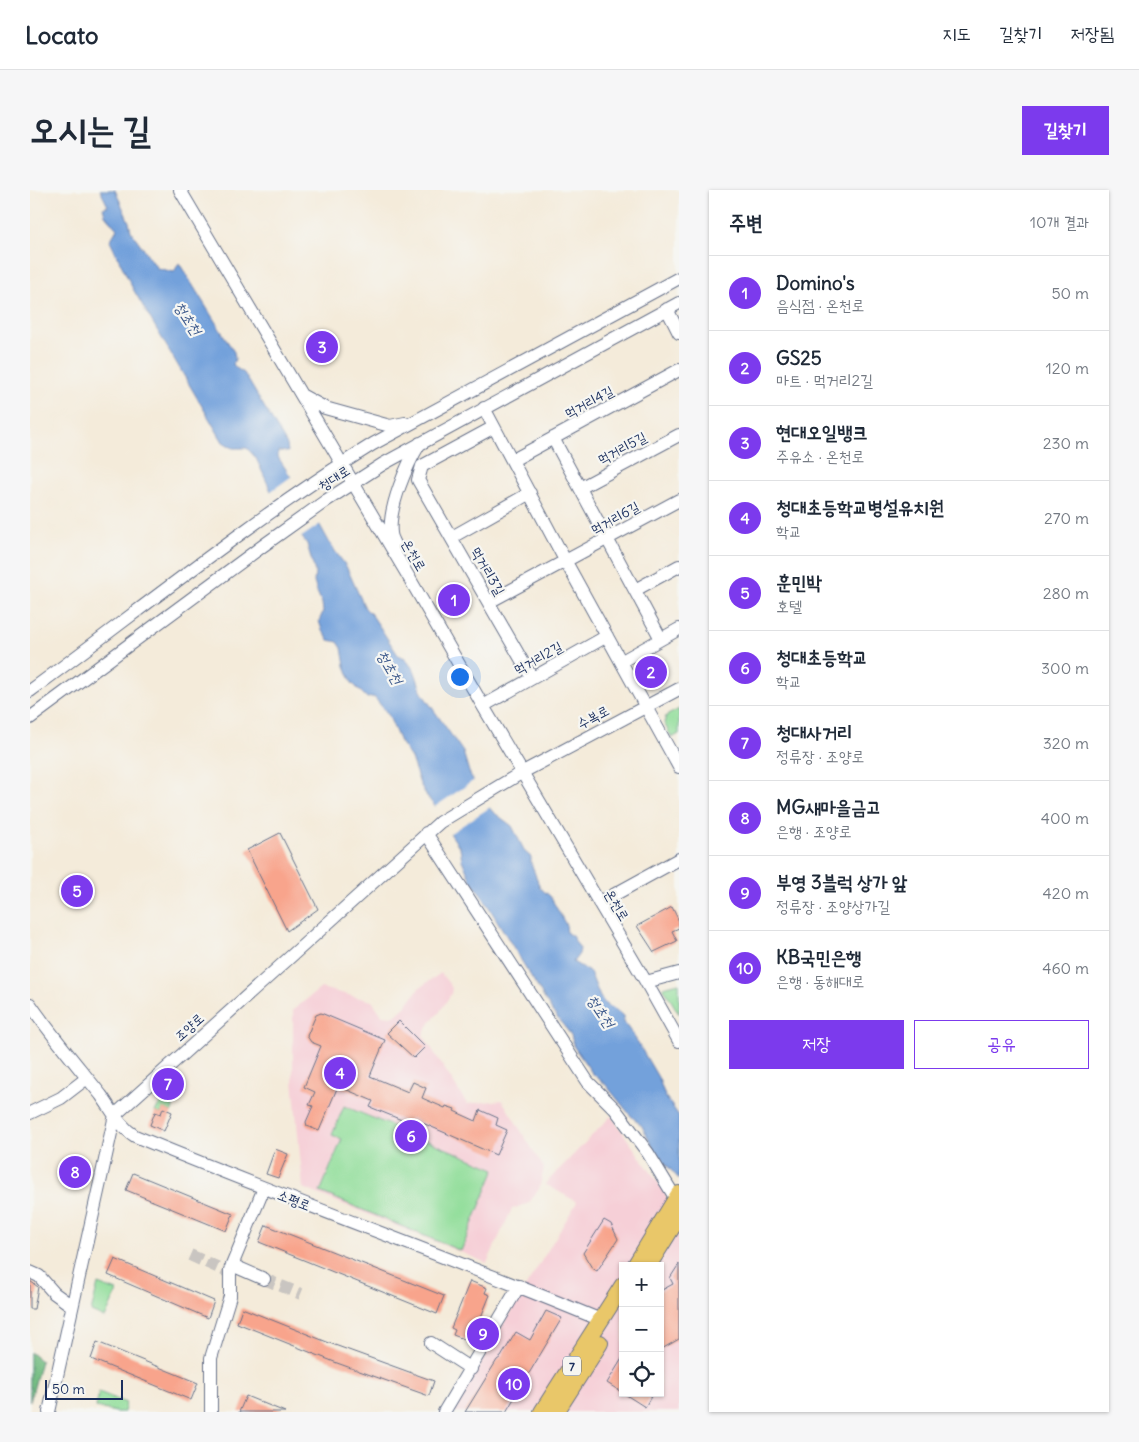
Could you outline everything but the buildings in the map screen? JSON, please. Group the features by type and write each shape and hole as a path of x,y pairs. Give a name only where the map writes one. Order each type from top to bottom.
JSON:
{"main road":[{"path":"637,1262 677,1196"},
{"path":"650,1262 679,1216"},
{"name":"7","path":"556,1412 606,1322 619,1294"},
{"name":"7","path":"542,1412 606,1322 619,1311"}],"street":[{"name":"온천로","path":"180,190 354,483 521,773 646,982 679,1041"},
{"name":"청대로","path":"30,691 252,526 342,463 412,422 679,278"},
{"name":"청대로","path":"30,718 327,500 421,442 679,302"},
{"path":"667,309 679,333"},
{"name":"먹거리4길","path":"513,460 679,370"},
{"path":"302,396 325,408 390,426 412,422"},
{"path":"484,408 679,767"},
{"name":"먹거리3길","path":"494,427 422,466 418,480 532,678"},
{"name":"먹거리5길","path":"580,488 679,435"},
{"path":"553,438 661,639"},
{"path":"407,574 390,534 391,517 404,474 421,442"},
{"path":"452,537 530,493"},
{"name":"먹거리6길","path":"566,562 679,500"},
{"path":"489,602 566,562"},
{"path":"635,590 679,566"},
{"path":"622,661 679,629"},
{"name":"먹거리2길","path":"483,706 608,636"},
{"name":"수복로","path":"521,773 679,688"},
{"name":"조양로","path":"114,1115 440,822 521,773"},
{"path":"426,834 588,1082 615,1109 677,1196"},
{"path":"598,904 679,859"},
{"path":"646,982 679,973"},
{"name":"소평로","path":"30,1004 35,1017 87,1078 126,1131 135,1136 519,1286 606,1322"},
{"path":"30,1113 61,1098 87,1078"},
{"path":"49,1412 114,1115"},
{"path":"211,1412 211,1358 230,1296 230,1270 264,1188"},
{"path":"232,1265 264,1279"},
{"path":"30,1272 39,1276 54,1293 72,1306"},
{"path":"444,1412 519,1286"},
{"path":"431,1343 471,1369"}],"shaded area":[{"path":"441,973 452,988 451,994 423,1035 467,1104 502,1100 544,1168 539,1189 529,1203 512,1209 487,1263 303,1188 293,1080 293,1010 321,988 372,1001 382,1015 396,1015 405,1007 419,988"},
{"path":"611,1116 662,1188 679,1218 679,1412 450,1412 577,1202 545,1184"}],"green space":[{"path":"679,709 679,734 672,738 664,723 666,716"},
{"path":"679,983 679,1014 663,987"},
{"path":"166,1100 174,1103 172,1112 163,1109 161,1114 155,1112 158,1106"},
{"path":"344,1106 495,1169 461,1251 320,1192 342,1139 332,1135"},
{"path":"98,1284 117,1291 105,1318 91,1312"},
{"path":"30,1352 41,1361 30,1402"},
{"path":"99,1392 126,1403 124,1412 96,1407"}],"water":[{"name":"청초천","path":"100,190 115,190 131,231 157,268 174,272 179,263 234,352 235,359 233,364 244,373 287,445 288,452 278,451 278,457 307,502 332,547 346,566 365,608 372,615 398,655 405,658 415,672 422,693 463,752 469,772 484,801 492,811 512,826 525,852 531,857 531,863 540,888 550,896 566,925 567,933 572,936 580,949 573,962 590,972 600,997 607,1006 623,1016 623,1021 659,1079 665,1096 679,1116 679,1179 655,1152 642,1126 631,1116 606,1085 592,1073 574,1047 571,1035 552,1011 481,894 471,881 462,860 460,848 446,827 440,812 428,798 420,784 411,758 400,742 388,714 374,697 367,698 352,683 345,666 342,648 338,642 329,640 322,630 319,621 323,612 322,603 314,582 315,572 307,544 276,502 256,458 247,448 233,448 223,442 133,289 110,241 117,229 105,215 103,208 108,206"}],"pier":[{"path":"292,476 322,523 300,538 274,503 270,492"},
{"path":"476,779 481,792 492,806 449,834 433,808"}],"tunnel":[{"path":"190,1255 230,1273"},
{"path":"264,1279 301,1294"}],"place":[{"name":"현대오일뱅크","path":"322,347"},
{"name":"Domino's","path":"454,600"},
{"name":"GS25","path":"651,672"},
{"name":"훈민박","path":"77,891"},
{"name":"청대초등학교병설유치원","path":"340,1073"},
{"name":"청대사거리","path":"168,1084"},
{"name":"청대초등학교","path":"411,1136"},
{"name":"MG새마을금고","path":"75,1172"},
{"name":"부영 3블럭 상가 앞","path":"483,1334"},
{"name":"KB국민은행","path":"514,1384"}]}
